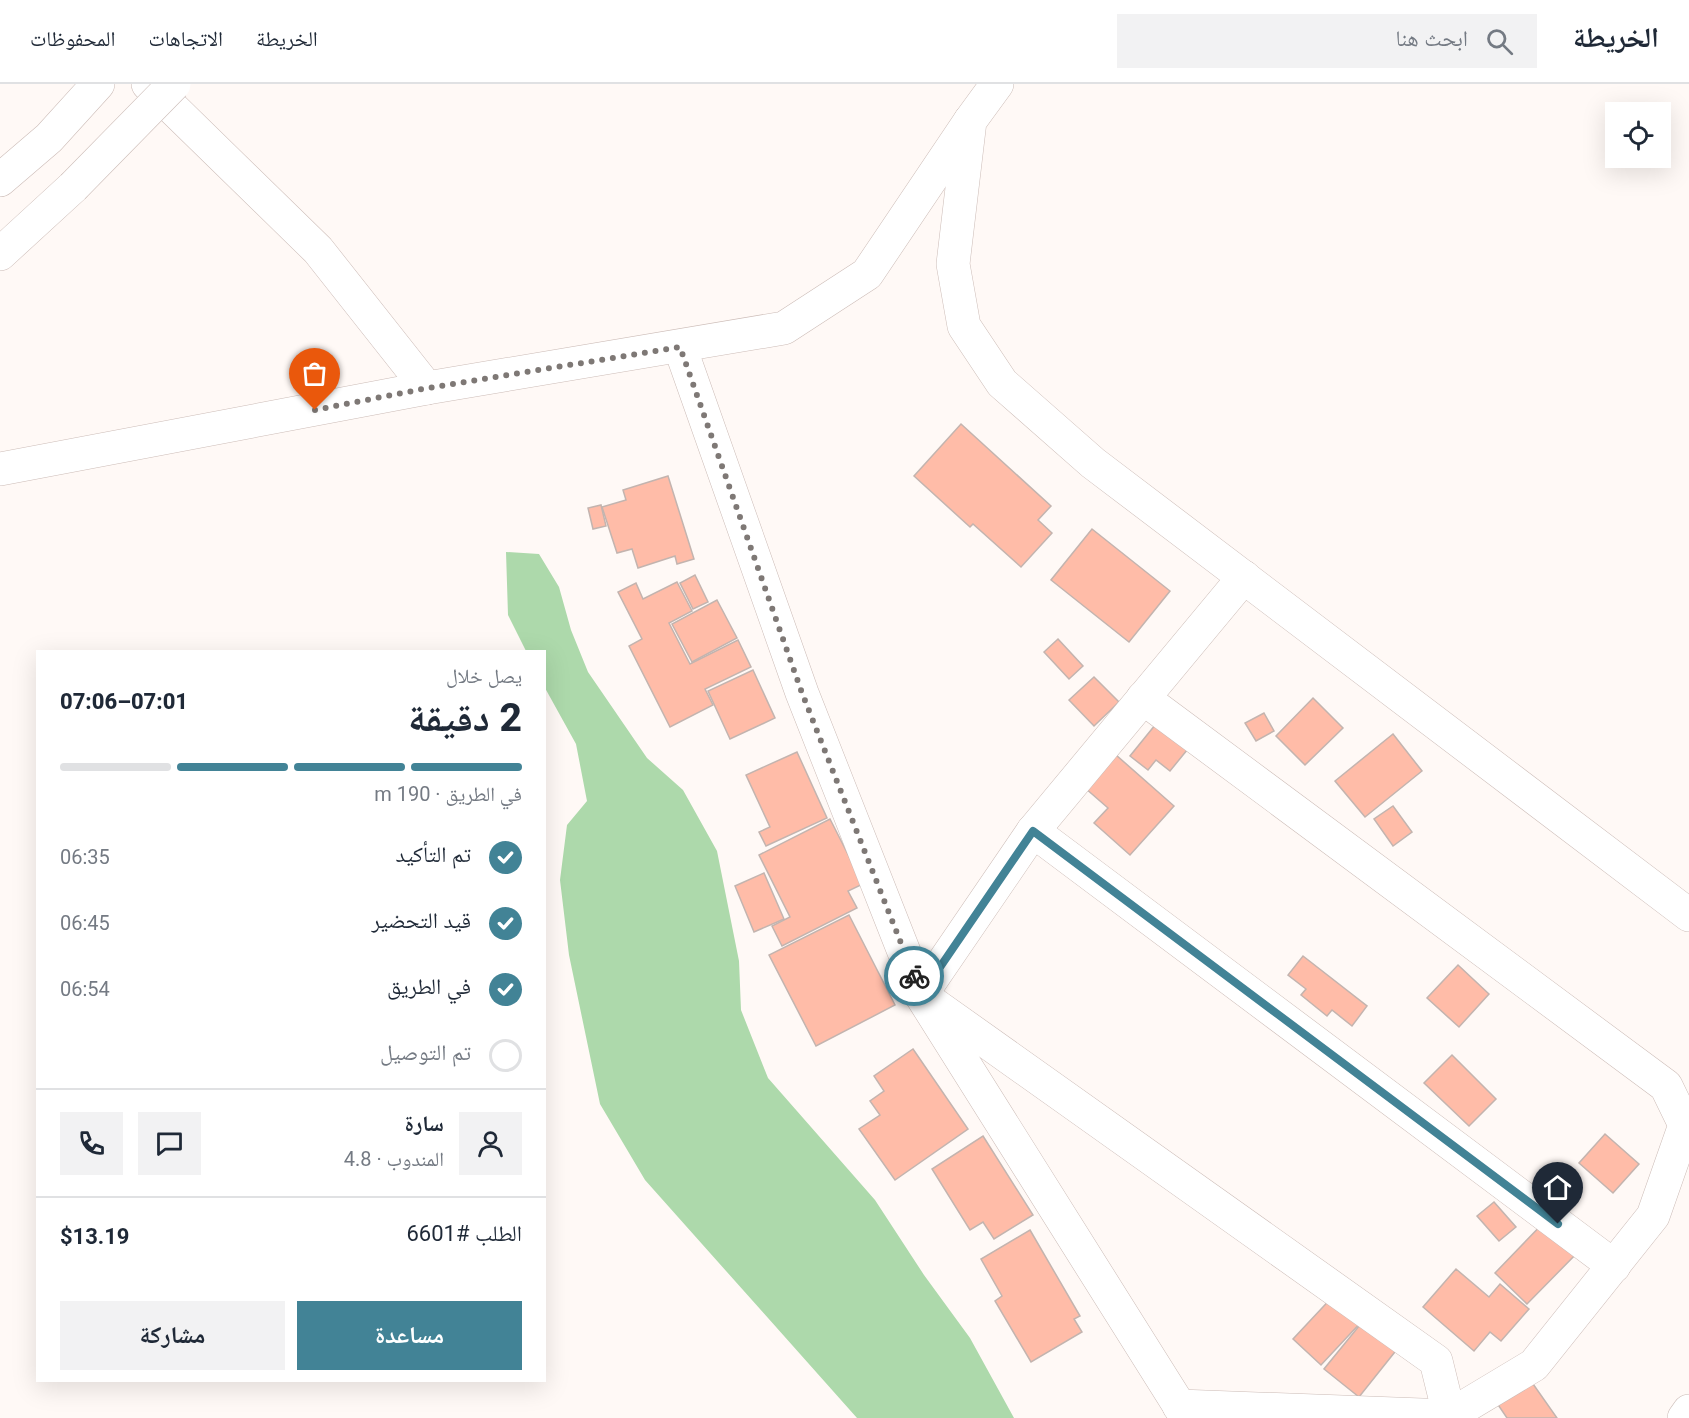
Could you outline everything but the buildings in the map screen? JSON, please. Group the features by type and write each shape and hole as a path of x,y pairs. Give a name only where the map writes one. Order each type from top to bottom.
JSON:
{"main road":[{"path":"0,180 50,138 98,84"},
{"path":"148,84 318,250 428,388"},
{"path":"0,254 73,187 174,84"},
{"path":"0,469 428,388 784,328 867,273 997,84"},
{"path":"970,121 953,264 964,326 1002,383 1094,463 1689,915"},
{"path":"680,347 802,693 921,995 948,1034 1183,1412 1449,1417 1534,1365 1653,1216 1685,1125 1666,1086 1143,698"},
{"path":"921,995 1033,831 1244,577"},
{"path":"1033,831 1614,1266"},
{"path":"921,995 1436,1361 1449,1417"},
{"path":"1684,1418 1689,1411"}],"green space":[{"path":"506,552 539,554 559,587 571,630 588,672 647,758 683,790 717,851 739,961 741,1010 768,1078 875,1200 924,1275 970,1338 1014,1418 857,1418 645,1180 600,1104 569,955 560,880 567,825 587,801 576,744 546,690 546,650 526,650 508,615"}],"way so far":[{"path":"315,410 428,388 680,347 802,693 914,976"}],"route":[{"path":"914,976 921,995 1033,831 1558,1224"}]}
